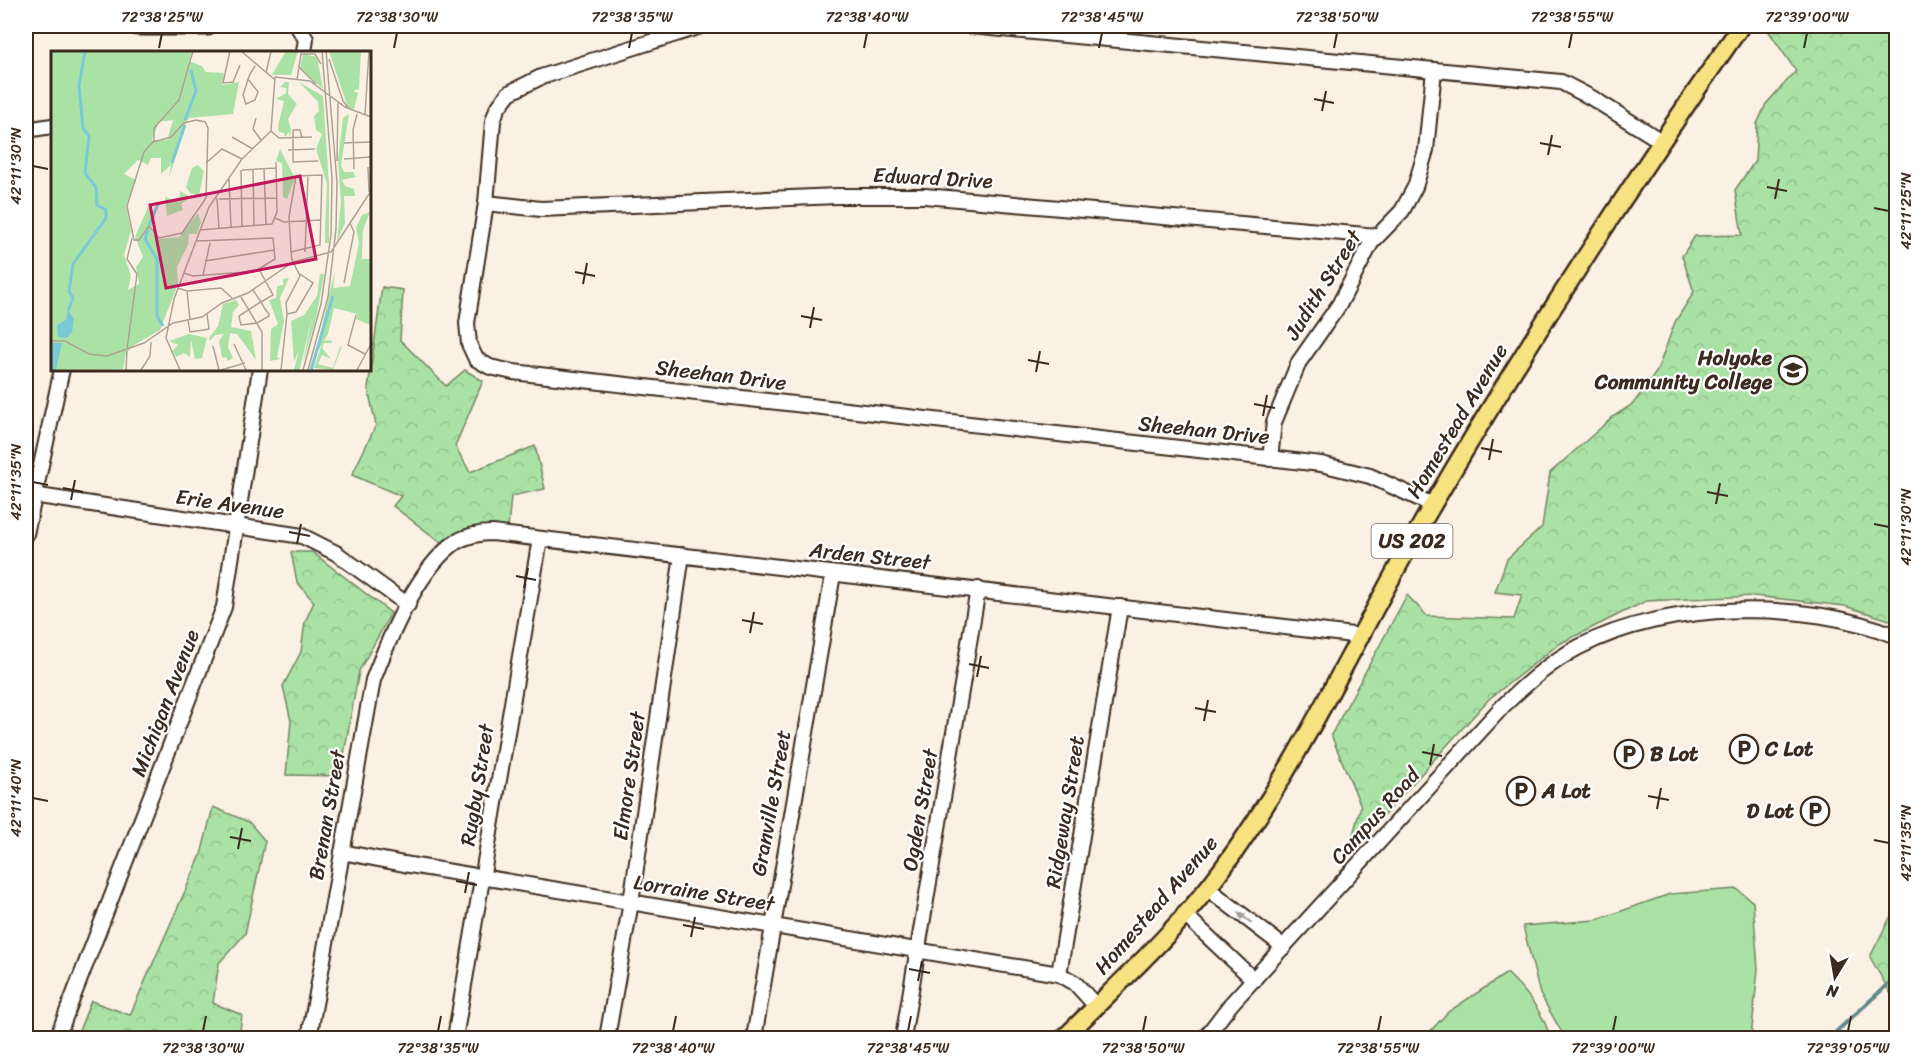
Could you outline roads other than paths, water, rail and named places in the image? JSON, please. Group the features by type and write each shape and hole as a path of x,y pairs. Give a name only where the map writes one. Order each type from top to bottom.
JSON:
{"main road":[{"path":"137,26 208,26"},
{"name":"Homestead Avenue","path":"1064,1038 1207,888 1262,809 1433,505 1537,333 1662,141 1741,26"}],"street":[{"path":"297,26 306,39 304,51"},
{"name":"Sheehan Drive","path":"701,26 541,76 509,93 497,109 493,121 486,203 467,323 472,352 480,362 490,367 683,392 1321,464 1359,472 1433,505"},
{"path":"971,26 1075,30 1560,82 1592,98 1662,141"},
{"name":"Judith Street","path":"1270,459 1274,422 1296,368 1339,305 1359,263 1377,236 1402,211 1418,181 1428,136 1434,70"},
{"path":"26,130 51,126"},
{"name":"Edward Drive","path":"486,203 541,209 837,196 925,196 1377,236"},
{"path":"26,534 30,495 62,370"},
{"name":"Michigan Avenue","path":"57,1038 224,607 260,370"},
{"name":"Erie Avenue","path":"30,495 293,534 317,542 408,605"},
{"name":"Arden Street","path":"408,605 440,558 461,539 474,534 492,533 1361,636"},
{"name":"Rugby Street","path":"455,1038 540,539"},
{"name":"Elmore Street","path":"607,1038 631,902 682,555"},
{"name":"Granville Street","path":"754,1038 771,925 832,574"},
{"name":"Ogden Street","path":"903,1038 978,590"},
{"name":"Brenan Street","path":"309,1038 373,680 408,605"},
{"name":"Ridgeway Street","path":"1059,974 1120,607"},
{"name":"Campus Road","path":"1205,1038 1254,980 1503,706 1541,672 1579,647 1598,638 1657,621 1730,611 1786,613 1849,620 1896,636"},
{"name":"Lorraine Street","path":"342,852 917,948 1059,974"},
{"path":"1207,888 1284,947"},
{"path":"1184,914 1254,980"},
{"path":"1059,974 1075,983 1096,1006"}],"waterway":[{"path":"1832,1038 1896,977"}],"place":[{"name":"Holyoke Community College","path":"1793,370"},
{"name":"C Lot","path":"1744,749"},
{"name":"B Lot","path":"1629,754"},
{"name":"A Lot","path":"1521,791"},
{"name":"D Lot","path":"1815,811"}]}
